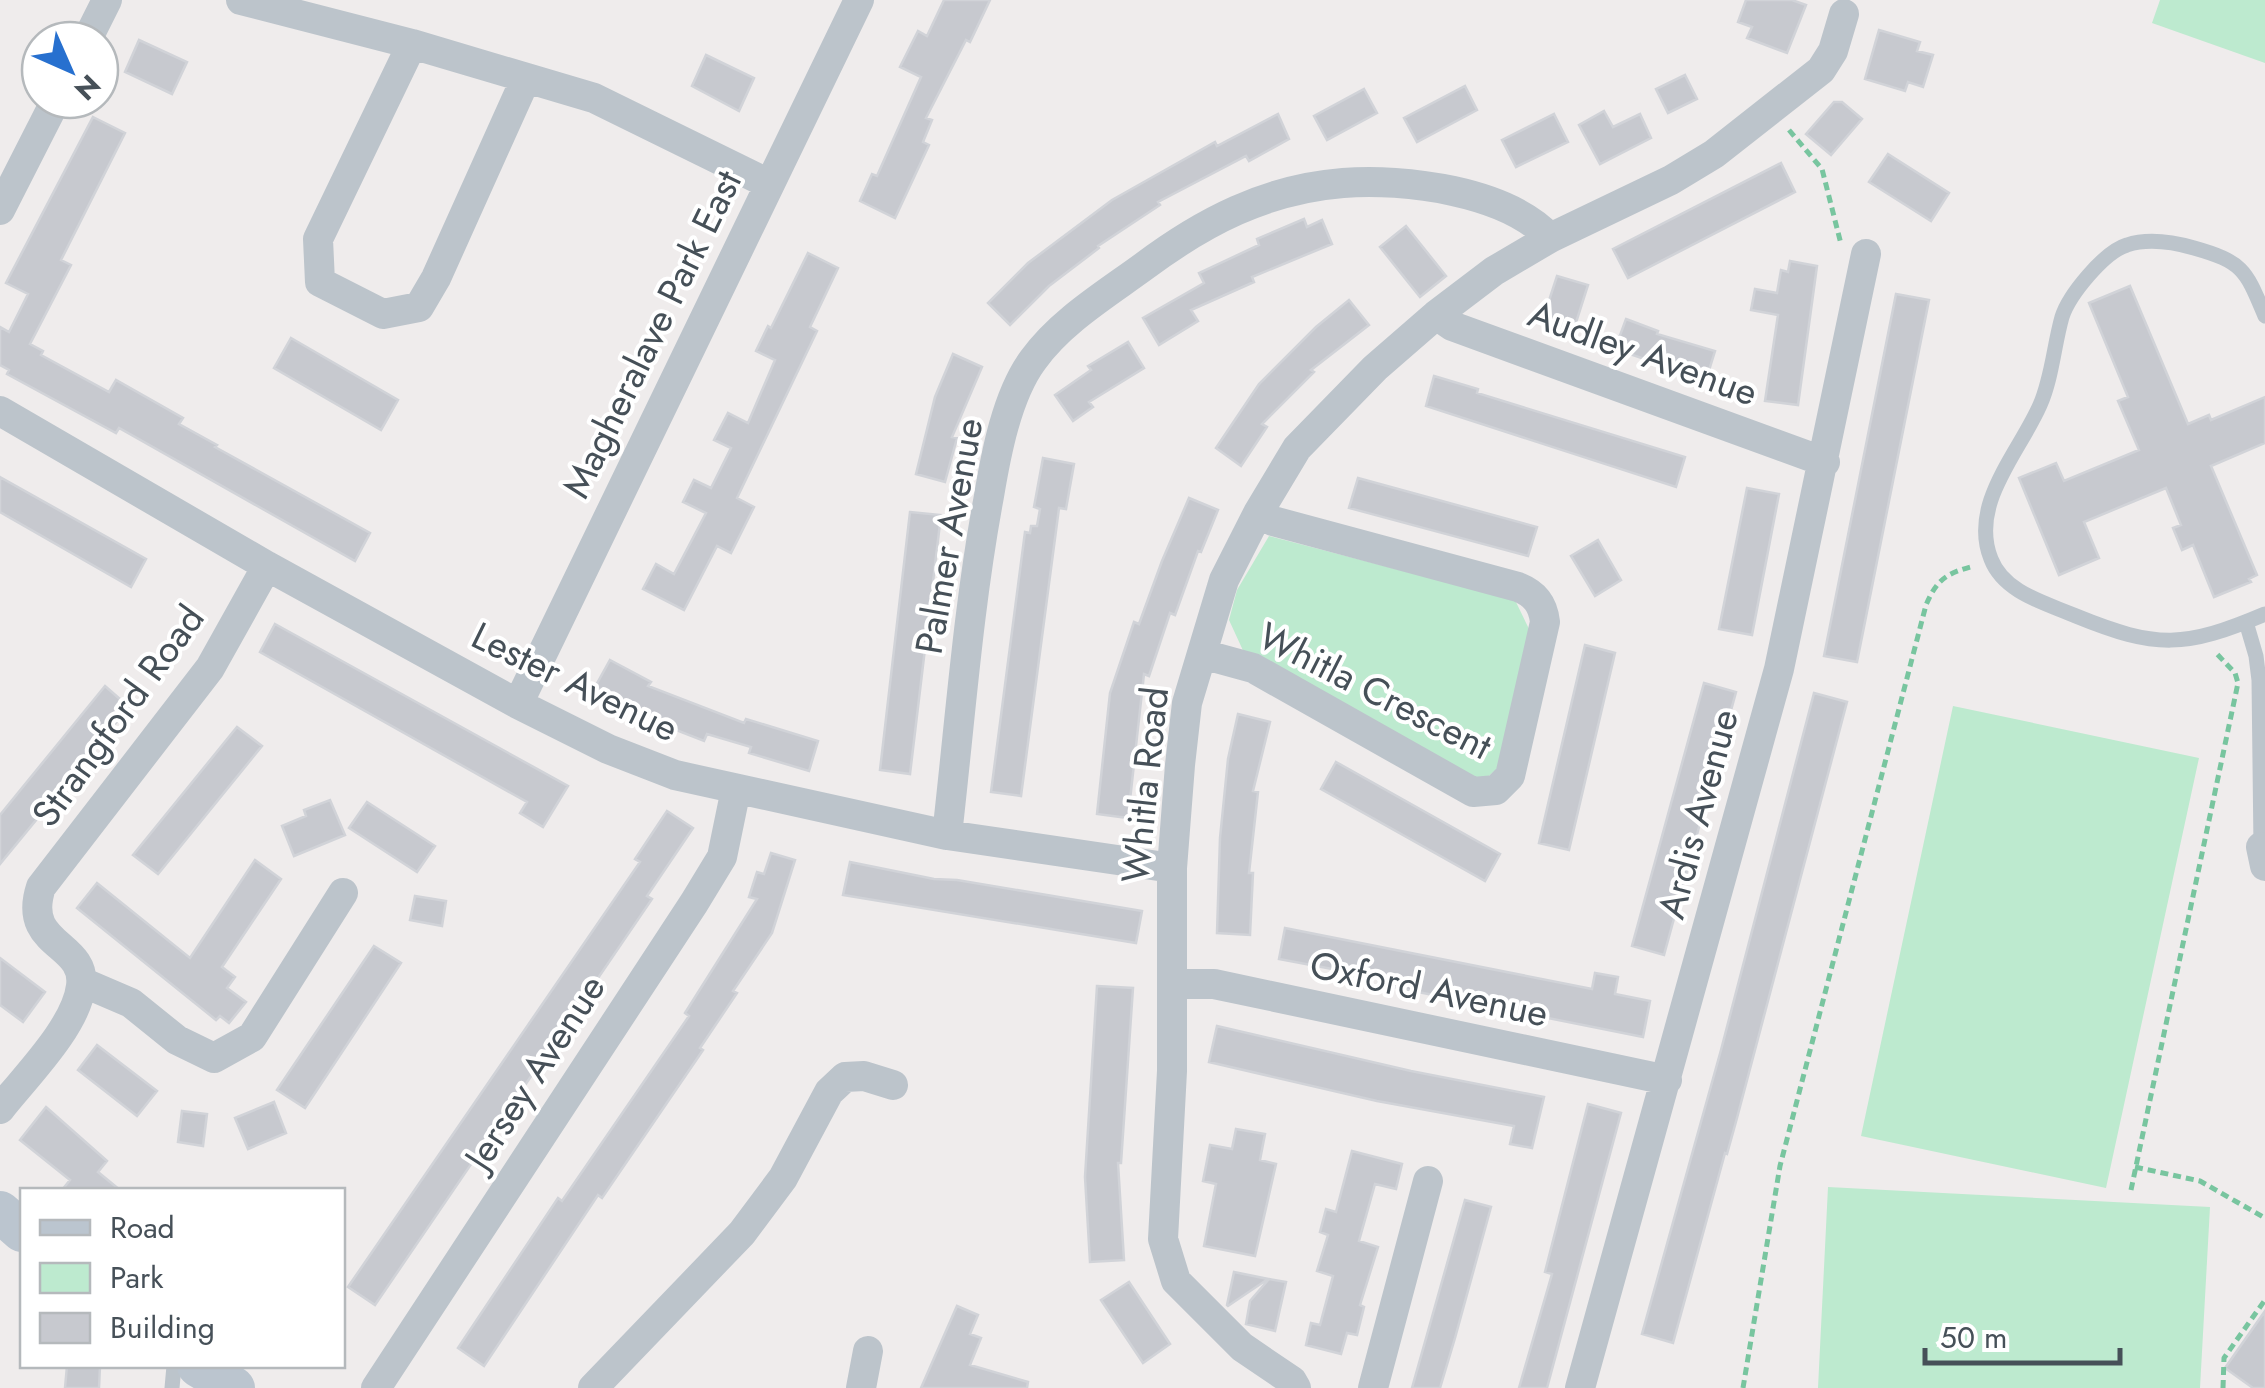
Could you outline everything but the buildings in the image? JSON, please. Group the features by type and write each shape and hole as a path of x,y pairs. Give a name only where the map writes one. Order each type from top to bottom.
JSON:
{"street":[{"path":"241,0 412,44 594,98 768,184"},
{"name":"Magheralave Park East","path":"518,704 858,0"},
{"name":"Whitla Road","path":"1296,1388 1292,1380 1242,1347 1176,1281 1163,1238 1174,984 1172,868 1187,703 1224,580 1297,448 1374,368 1494,272 1550,238 1670,180 1714,154 1821,70 1833,51 1844,14"},
{"path":"412,44 318,239 320,282 383,314 419,307 436,278 526,78"},
{"path":"0,210 46,120"},
{"name":"Palmer Avenue","path":"948,835 976,563 998,446 1032,360 1054,336 1201,226 1263,198 1296,190 1360,182 1435,188 1502,206 1541,228 1550,238"},
{"name":"Ardis Avenue","path":"1580,1388 1779,669 1866,254"},
{"name":"Audley Avenue","path":"1436,316 1471,333 1825,462"},
{"name":"Lester Avenue","path":"0,412 518,704 608,749 674,775 948,835 1172,868"},
{"name":"Whitla Crescent","path":"1202,654 1254,668 1473,792 1496,790 1510,776 1545,622 1535,596 1518,587 1273,521 1258,513"},
{"name":"Strangford Road","path":"82,982 74,959 40,930 36,903 41,888 210,668 268,566"},
{"name":"Jersey Avenue","path":"376,1388 694,904 722,857 736,790"},
{"path":"0,1108 60,1033 82,982 131,1003 176,1040 214,1058 252,1037 343,893"},
{"name":"Oxford Avenue","path":"1174,984 1214,984 1667,1080"},
{"path":"593,1388 742,1233 783,1178 829,1092 846,1077 864,1076 893,1085"},
{"path":"1373,1388 1428,1181"},
{"path":"0,1212 20,1229"},
{"path":"861,1388 868,1351"},
{"path":"201,1368 234,1388"}],"lane":[{"path":"2265,316 2246,271 2216,254 2169,241 2125,245 2086,276 2063,312 2042,402 1992,494 1984,526 1991,561 2016,591 2116,632 2162,642 2202,638 2265,614"},
{"path":"2246,622 2259,680 2263,857"}],"path":[{"path":"1771,109 1822,169 1838,240 1866,254"},
{"path":"1743,1388 1780,1166 1926,605 1935,585 1948,573 1991,561"},
{"path":"2130,1190 2238,683 2235,673 2202,638"},
{"path":"2135,1167 2200,1180 2265,1218"},
{"path":"2222,1388 2224,1358 2265,1300"}],"green space":[{"path":"2160,0 2265,0 2265,63 2152,23"},
{"path":"1269,536 1515,600 1529,629 1501,765 1482,782 1246,657 1229,620 1237,590"},
{"path":"1953,706 2199,758 2106,1188 1861,1136"},
{"path":"1828,1187 2210,1207 2200,1388 1818,1388"}]}
